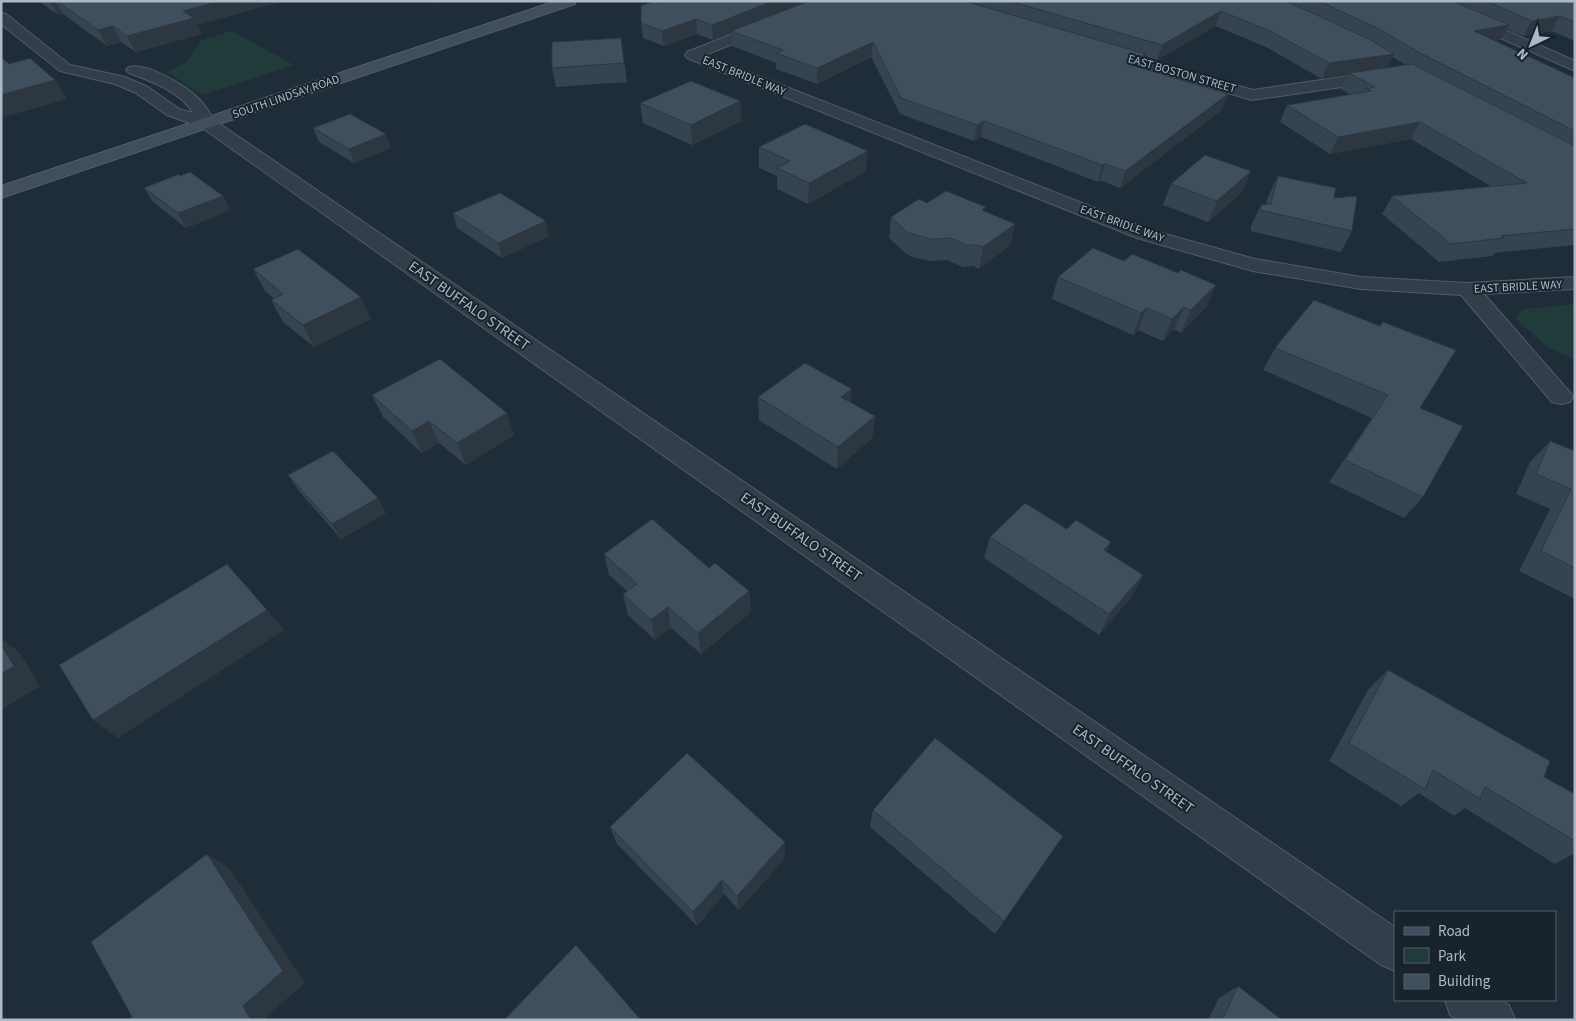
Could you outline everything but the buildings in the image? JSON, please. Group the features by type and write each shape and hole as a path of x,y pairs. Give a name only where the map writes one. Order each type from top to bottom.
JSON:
{"main road":[{"name":"SOUTH LINDSAY ROAD","path":"1,192 570,1"}],"street":[{"name":"EAST BRIDLE WAY","path":"828,1 692,55 1144,234 1253,265 1361,283 1467,289 1575,284"},
{"path":"1428,1 1575,67"},
{"name":"EAST BUFFALO STREET","path":"1,17 53,56 64,68 120,80 142,90 173,112 207,123 1394,950"},
{"name":"EAST BOSTON STREET","path":"1093,48 1252,95 1397,74"},
{"path":"36,61 53,56"},
{"path":"1467,289 1561,396"},
{"path":"1466,1001 1494,1020"}],"green space":[{"path":"232,31 294,65 202,95 167,72 187,62 201,40"},
{"path":"1575,304 1575,359 1550,349 1515,318 1523,309"}]}
